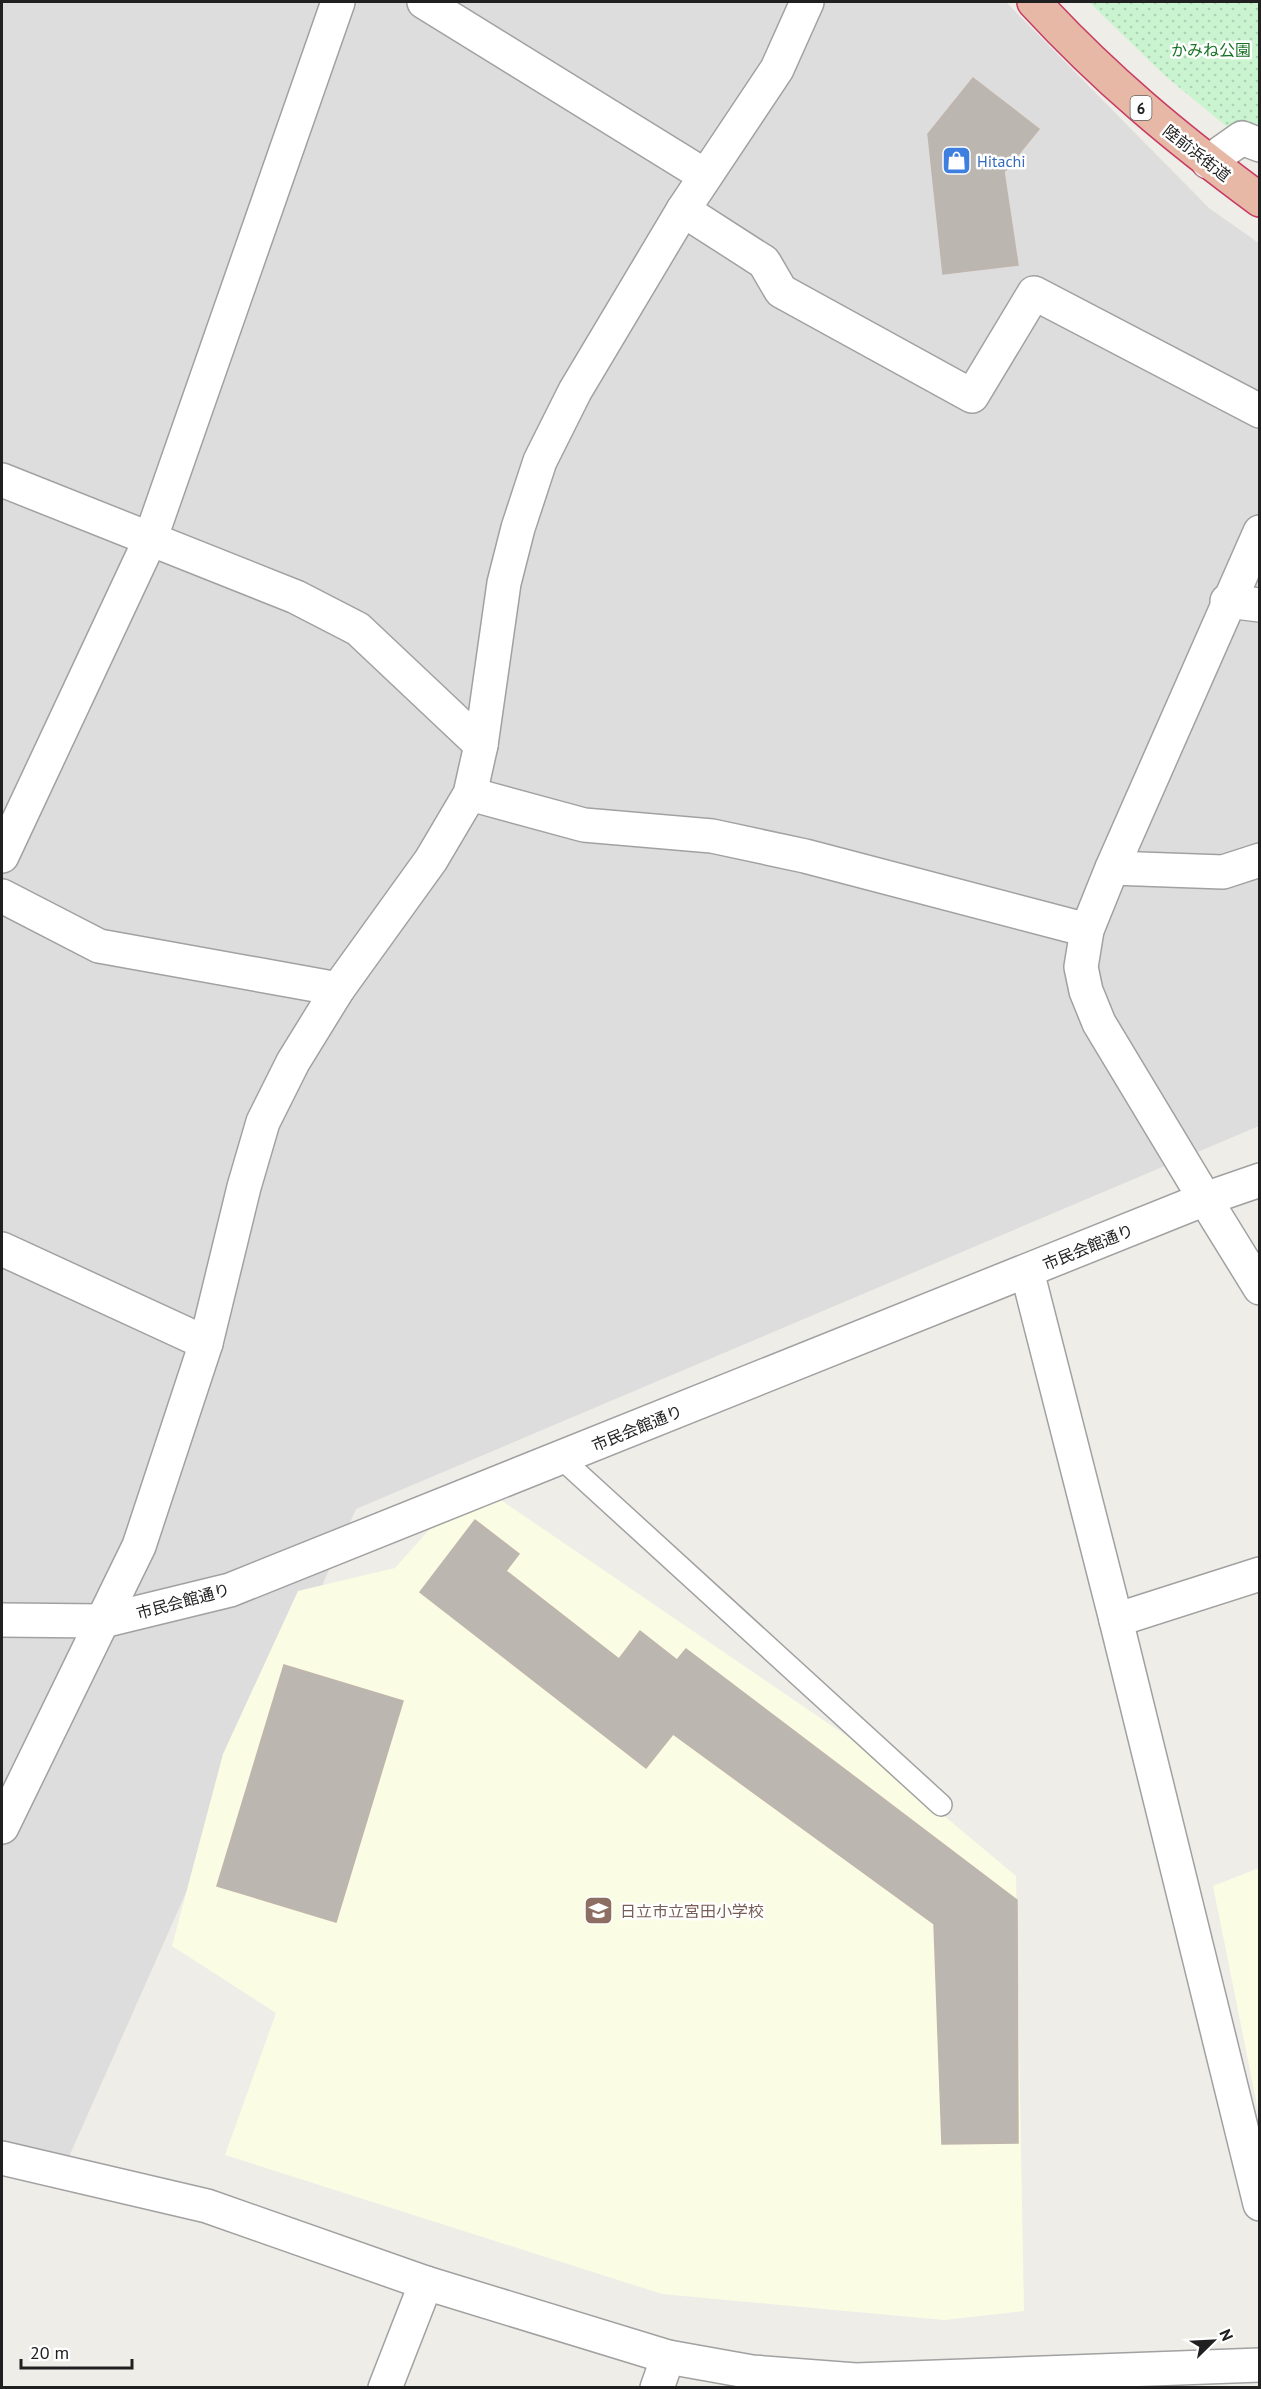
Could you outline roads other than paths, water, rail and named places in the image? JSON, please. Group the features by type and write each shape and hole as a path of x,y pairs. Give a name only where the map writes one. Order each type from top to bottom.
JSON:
{"highway":[{"name":"陸前浜街道","path":"1034,2 1072,43 1136,104 1260,201"}],"street":[{"path":"2,856 150,540 338,2"},
{"path":"424,2 705,175"},
{"path":"2,1827 139,1546 206,1342 244,1187 263,1122 293,1062 338,989 431,860 470,794 481,745 504,583 518,528 540,461 574,391 683,210 777,69 807,2"},
{"path":"1208,162 1242,138 1260,145"},
{"path":"683,210 764,262 781,291 972,396 1034,293 1260,411"},
{"path":"2,480 296,597 358,629 481,745"},
{"path":"1260,532 1227,601 1112,867 1087,930 1081,967 1086,991 1099,1023 1260,1288"},
{"path":"1227,601 1260,605"},
{"path":"470,794 584,825 712,836 805,856 1087,930"},
{"path":"1112,867 1223,872 1260,860"},
{"path":"2,896 99,946 338,989"},
{"name":"市民会館通り","path":"2,1620 103,1621 230,1590 1205,1199 1260,1180"},
{"path":"2,1249 206,1342"},
{"path":"1027,1271 1260,2204"},
{"path":"1116,1620 1260,1574"},
{"path":"2,2158 207,2206 426,2283 668,2357 752,2372 856,2380 1260,2365"},
{"path":"385,2388 426,2283"},
{"path":"657,2388 668,2357"}],"lane":[{"path":"561,1458 941,1805"}],"place":[{"name":"Hitachi","path":"956,161"},
{"name":"日立市立宮田小学校","path":"599,1911"}],"park label":[{"name":"かみね公園","path":"1211,50"}]}
